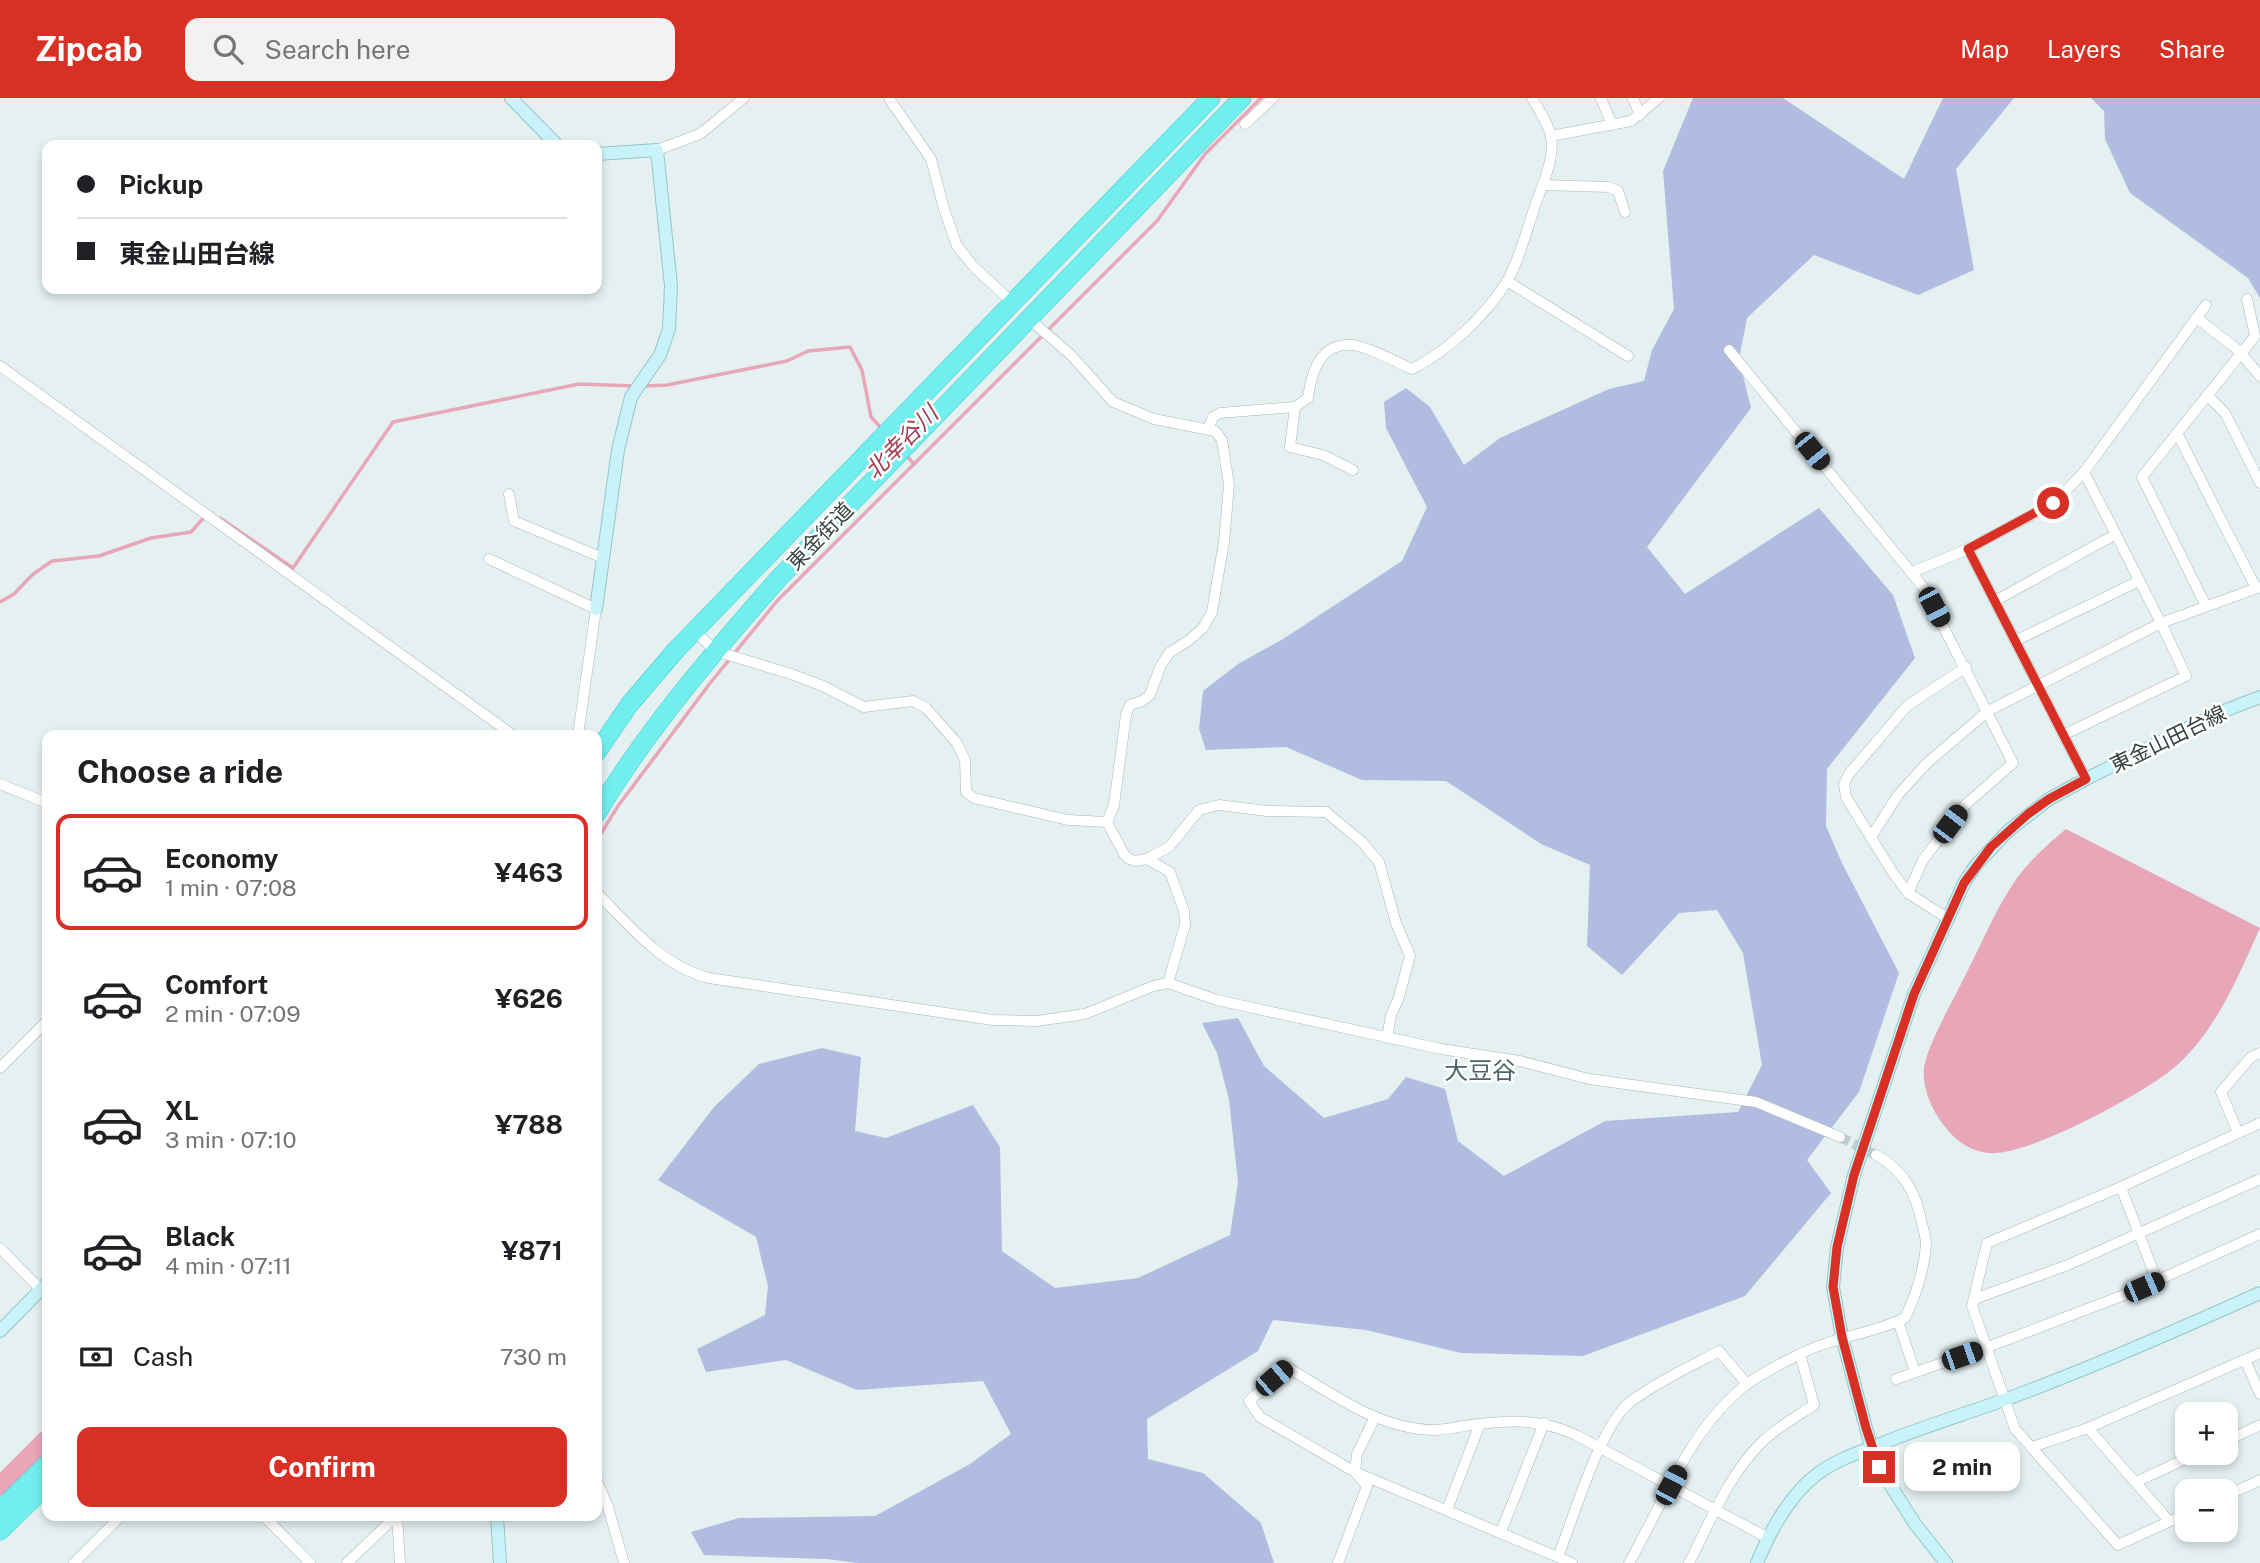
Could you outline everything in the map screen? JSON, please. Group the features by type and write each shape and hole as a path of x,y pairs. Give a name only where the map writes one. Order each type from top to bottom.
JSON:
{"highway":[{"name":"東金街道","path":"602,744 629,705 696,632 1211,98"},
{"name":"東金街道","path":"602,806 653,732 715,651 789,568 1242,98"},
{"path":"1013,303 1028,318"},
{"path":"0,1510 42,1469"},
{"path":"0,1531 42,1490"}],"street":[{"path":"511,98 552,140"},
{"path":"602,154 657,150 700,134 744,98"},
{"path":"1245,124 1273,98"},
{"path":"1208,429 1213,416 1220,413 1296,407 1308,398 1310,380 1326,352 1345,345 1412,369 1429,361 1449,345 1486,308 1507,281 1543,185 1552,150 1551,136 1532,98"},
{"path":"1601,98 1612,125"},
{"path":"1633,98 1640,115"},
{"path":"1551,136 1631,121 1659,98"},
{"path":"891,99 931,159 957,246 974,267 1013,303"},
{"path":"579,730 618,450 631,397 660,355 668,329 671,286 657,150"},
{"path":"1543,185 1608,187 1618,191 1625,212"},
{"path":"1507,281 1628,356"},
{"path":"2206,606 2142,477 2255,336 2247,299"},
{"path":"1912,572 1968,549 2053,503 2084,472 2206,305"},
{"path":"1028,318 1071,355 1113,402 1154,419 1215,431 1222,440 1229,485 1224,542 1212,612 1203,628 1169,653 1160,667 1150,695 1130,705 1126,715 1114,805 1107,822"},
{"path":"2198,319 2241,353 2260,376"},
{"path":"1729,349 1923,587 2013,763 1964,806 1923,860 1908,893"},
{"path":"0,366 506,730"},
{"path":"2207,395 2225,414 2260,483"},
{"path":"1296,407 1290,447 1323,455 1353,470"},
{"path":"1871,837 1898,795 1927,762 1988,710 2161,623 2258,588 2177,433"},
{"path":"2063,735 2186,677 2084,472"},
{"path":"509,494 514,521 603,558"},
{"path":"1995,601 2116,534"},
{"path":"1968,549 2086,779"},
{"path":"489,559 596,609"},
{"path":"2015,641 2139,581"},
{"path":"696,632 715,651 823,686 864,707 913,701 926,708 957,743 965,760 966,792 974,797 1068,820 1107,822"},
{"path":"1947,918 1908,893 1846,797 1844,784 1849,774 1907,706 1966,667"},
{"name":"東金山田台線","path":"1946,1563 1898,1500 1879,1467 1871,1447 1842,1337 1833,1287 1837,1247 1854,1175 1914,994 1964,883 1976,865 2008,831 2049,799 2086,779 2216,714 2260,697"},
{"path":"0,784 42,801"},
{"path":"1107,822 1129,859 1147,859 1169,847 1199,810 1219,806 1267,811 1326,812 1362,842 1379,862 1396,923 1410,956 1391,1015 1387,1038"},
{"path":"1147,859 1170,872 1184,911 1185,925 1168,983"},
{"path":"602,898 647,942 678,967 709,978 993,1020 1037,1021 1085,1014 1153,986 1168,983 1217,1000 1387,1038 1520,1061 1588,1079 1756,1102 1840,1137"},
{"path":"0,1068 42,1026"},
{"path":"2238,1133 2221,1092 2251,1057 2260,1053"},
{"path":"2175,1518 2118,1545 2015,1429 1972,1306 1973,1299 1987,1243 2121,1187 2260,1123"},
{"path":"1629,1563 1691,1446 1747,1384 1800,1354 1842,1337 1905,1318 1917,1293 1926,1243 1918,1203 1903,1175 1892,1164 1876,1155"},
{"path":"1973,1299 2068,1265 2260,1179"},
{"path":"2121,1187 2157,1281"},
{"path":"1896,1379 1986,1348 2157,1281 2260,1234"},
{"path":"0,1248 42,1287"},
{"path":"0,1331 42,1293"},
{"path":"1757,1563 1768,1538 1799,1491 1816,1475 1871,1447 2004,1400 2151,1342 2260,1293"},
{"path":"1898,1321 1915,1372"},
{"path":"1558,1557 1600,1448 1613,1421 1629,1404 1719,1351 1747,1384"},
{"path":"2032,1447 2088,1427 2260,1353"},
{"path":"1689,1563 1736,1472 1761,1443 1784,1423 1814,1405 1800,1354"},
{"path":"2245,1360 2260,1394"},
{"path":"1572,1563 1355,1472 1259,1417 1249,1401 1287,1367 1375,1417 1405,1427 1434,1430 1480,1424 1544,1423 1566,1430 1768,1538"},
{"path":"1338,1563 1367,1486 1355,1472 1357,1454 1375,1417"},
{"path":"1501,1532 1544,1423"},
{"path":"1447,1510 1480,1424"},
{"path":"2238,1435 2260,1425"},
{"path":"2088,1427 2169,1521"},
{"path":"2136,1482 2175,1464"},
{"path":"2238,1490 2260,1480"},
{"path":"602,1507 624,1563"},
{"path":"74,1563 116,1521"},
{"path":"269,1521 310,1563"},
{"path":"347,1563 391,1521"},
{"path":"396,1521 400,1563"},
{"path":"497,1521 500,1563"}],"shaded area":[{"path":"1693,98 1783,98 1904,179 1943,98 2014,98 1956,169 1974,270 1918,295 1814,255 1747,318 1739,359 1751,408 1647,547 1685,594 1819,508 1893,595 1915,658 1827,769 1826,826 1842,863 1899,973 1859,1092 1807,1160 1831,1193 1745,1296 1583,1356 1461,1353 1366,1330 1273,1320 1258,1351 1147,1419 1148,1459 1203,1473 1261,1523 1274,1563 858,1563 827,1559 704,1555 691,1532 739,1518 875,1516 970,1464 1011,1434 983,1381 857,1390 786,1360 706,1372 697,1349 765,1315 768,1286 756,1237 658,1180 714,1107 759,1064 822,1048 861,1057 855,1131 886,1138 973,1105 1000,1147 1002,1251 1055,1288 1138,1278 1230,1235 1238,1182 1229,1100 1217,1053 1202,1023 1238,1018 1264,1066 1324,1118 1388,1099 1406,1077 1445,1089 1458,1141 1504,1176 1605,1121 1738,1112 1762,1065 1743,953 1717,910 1679,913 1622,975 1587,946 1590,865 1541,844 1446,781 1362,780 1286,747 1206,750 1199,729 1203,691 1238,664 1283,639 1402,561 1427,507 1386,428 1384,402 1406,388 1430,407 1464,465 1500,438 1609,389 1644,381 1652,350 1674,309 1663,171"},
{"path":"2091,98 2260,98 2260,298 2248,278 2130,193 2105,139 2104,111"},
{"path":"2066,829 2260,928 2214,1020 2190,1053 2175,1067 2113,1107 2057,1134 2007,1152 1981,1152 1957,1139 1938,1117 1924,1082 1926,1058 2009,889 2034,858"}],"waterway":[{"name":"北幸谷川","path":"602,832 618,806 711,682 777,601 1157,221 1205,154 1261,98"},
{"path":"645,386 667,385 787,361 808,351 850,347 862,370 871,417 882,429"},
{"path":"220,518 293,568 393,422 579,384 633,386"},
{"path":"906,455 914,464"},
{"path":"0,602 14,594 32,575 52,561 99,556 151,538 191,532 206,515"},
{"name":"北幸谷川","path":"0,1486 42,1444"}],"tunnel":[{"path":"1840,1137 1876,1155"}],"district":[{"name":"大豆谷","path":"1480,1070"}],"route":[{"path":"1879,1467 1871,1447 1842,1337 1833,1287 1837,1247 1854,1175 1914,994 1964,883 1991,847 2008,831 2049,799 2086,779 1968,549 2053,503"}]}
